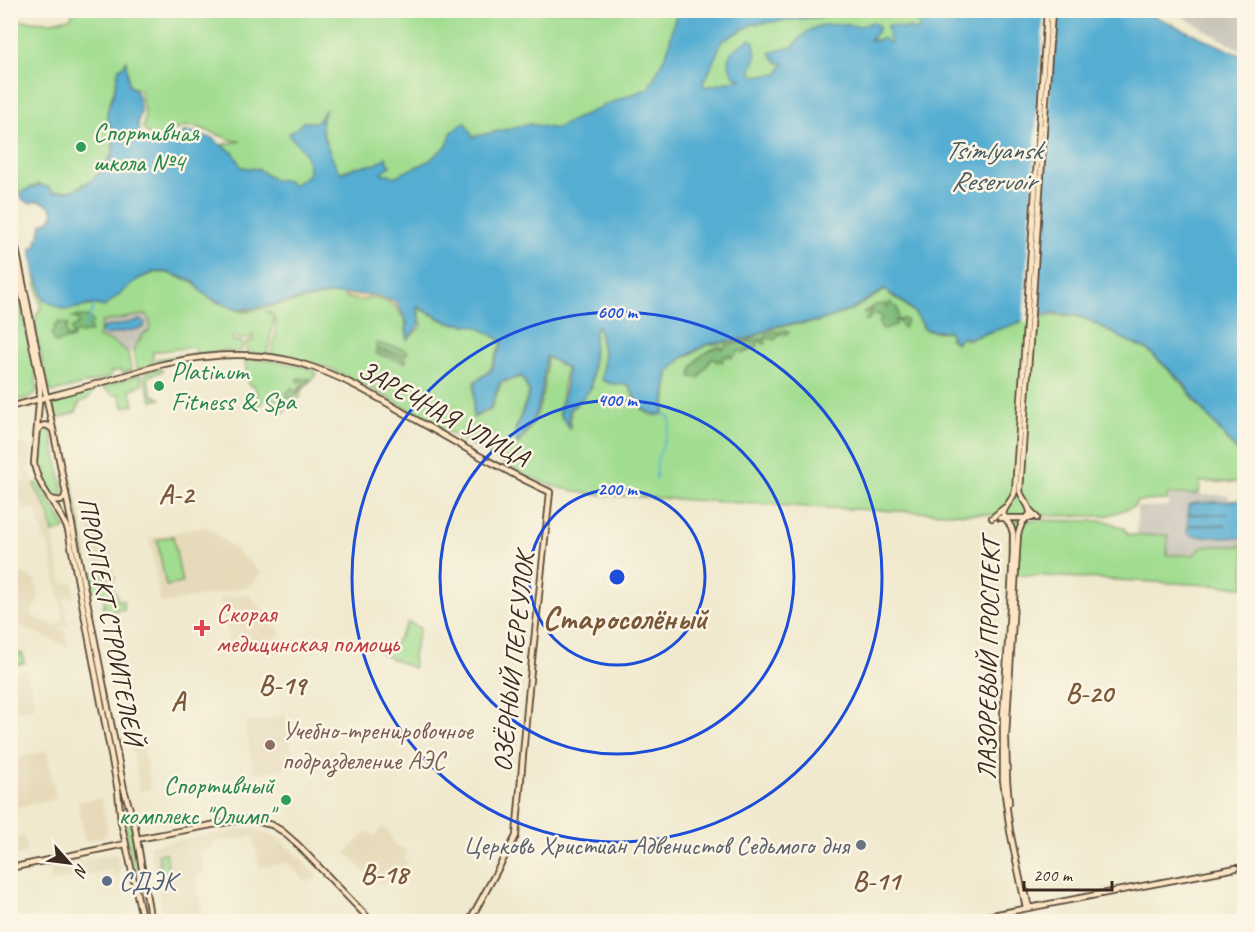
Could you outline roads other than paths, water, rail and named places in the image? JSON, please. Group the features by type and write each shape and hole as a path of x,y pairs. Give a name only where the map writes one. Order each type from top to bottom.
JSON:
{"street":[{"path":"1003,518 1032,518 1020,491 1047,10"},
{"path":"992,518 1011,501 1015,491 1025,386 1052,10"},
{"name":"ПРОСПЕКТ СТРОИТЕЛЕЙ","path":"10,219 124,789 133,819 150,921"},
{"name":"ПРОСПЕКТ СТРОИТЕЛЕЙ","path":"10,236 39,378 40,391 33,463 39,481 68,530 112,757 125,843 143,921"},
{"name":"ЗАРЕЧНАЯ УЛИЦА","path":"10,407 164,364 205,357 242,355 298,362 370,394 516,477 550,492"},
{"path":"36,432 44,425 54,430"},
{"name":"ОЗЁРНЫЙ ПЕРЕУЛОК","path":"470,921 516,836 550,492"},
{"path":"50,499 61,501 66,493"},
{"path":"1011,501 1025,501"},
{"name":"ЛАЗОРЕВЫЙ ПРОСПЕКТ","path":"1004,508 1003,518 1013,533 1013,552 1003,716 1003,780 1010,831 1027,908"},
{"name":"ЛАЗОРЕВЫЙ ПРОСПЕКТ","path":"1027,908 1006,780 1006,736 1018,534 1022,523 1032,518 1030,510"},
{"path":"121,822 126,815 133,819"},
{"path":"137,840 233,823 252,822 271,826 296,846 371,921"},
{"path":"11,867 125,843"},
{"path":"130,868 137,871 142,866"},
{"path":"956,921 1236,868"}],"water":[{"name":"Tsimlyansk Reservoir","path":"678,11 1146,11 1244,57 1244,459 1183,382 1147,349 1088,319 1054,313 1037,315 969,338 961,337 956,342 951,338 950,331 925,329 912,310 885,289 852,309 819,321 775,326 750,338 707,344 682,358 668,372 663,414 650,413 642,407 629,385 602,379 604,354 598,326 595,328 591,387 582,399 569,409 569,428 560,413 567,368 546,356 536,412 526,433 517,444 516,430 530,392 522,376 500,382 490,408 473,417 475,382 491,371 503,341 476,326 448,322 417,306 420,324 407,339 407,323 396,302 374,295 331,294 253,308 235,308 210,298 194,281 167,272 154,272 138,279 104,307 95,304 65,310 43,299 35,274 31,248 37,246 36,239 39,238 42,224 49,221 54,214 49,205 39,201 29,203 22,199 21,194 39,185 47,187 54,193 73,190 92,180 108,164 114,146 114,131 108,121 107,112 119,68 124,66 126,60 129,86 135,89 139,100 141,113 138,121 139,130 145,142 168,142 184,132 193,132 212,138 234,153 241,167 258,169 274,180 286,180 294,185 309,174 309,167 304,152 288,134 303,122 317,122 326,109 321,121 322,128 328,148 340,172 377,164 386,157 391,166 382,174 394,177 429,161 447,145 452,132 465,122 473,137 530,124 555,129 605,105 649,88 668,50","holes":["886,12 910,17 920,27 915,31 908,27 903,30 900,27 888,25 888,38 891,42 889,43 883,38 870,40 879,28 872,22 859,26 821,26 803,35 792,48 770,53 778,63 784,63 778,74 754,76 751,70 756,57 754,42 750,39 732,51 728,60 735,77 743,79 705,87 703,84 722,41 753,24"]},
{"path":"141,320 145,323 142,328 107,335 101,332 102,328"},
{"path":"1244,500 1244,538 1191,536 1187,532 1188,526 1227,525 1188,525 1188,515 1228,514 1188,514 1188,505"}],"waterway":[{"path":"85,328 95,304"},
{"path":"656,480 657,461 670,424 670,417 663,414"}],"railway":[{"path":"1240,10 1244,14"}],"place":[{"name":"Спортивная школа №4","path":"81,147"},
{"name":"Platinum Fitness & Spa","path":"159,386"},
{"name":"Скорая медицинская помощь","path":"202,628"},
{"name":"Учебно-тренировочное подразделение АЭС","path":"270,745"},
{"name":"Спортивный комплекс \"Олимп\"","path":"286,800"},
{"name":"Церковь Христиан Адвенистов Седьмого дня","path":"861,845"},
{"name":"СДЭК","path":"107,881"}],"district":[{"name":"А-2","path":"176,494"},
{"name":"Староcолёный","path":"625,618"},
{"name":"В-19","path":"282,685"},
{"name":"В-20","path":"1089,693"},
{"name":"А","path":"178,701"},
{"name":"В-18","path":"384,874"},
{"name":"В-11","path":"876,881"}]}
